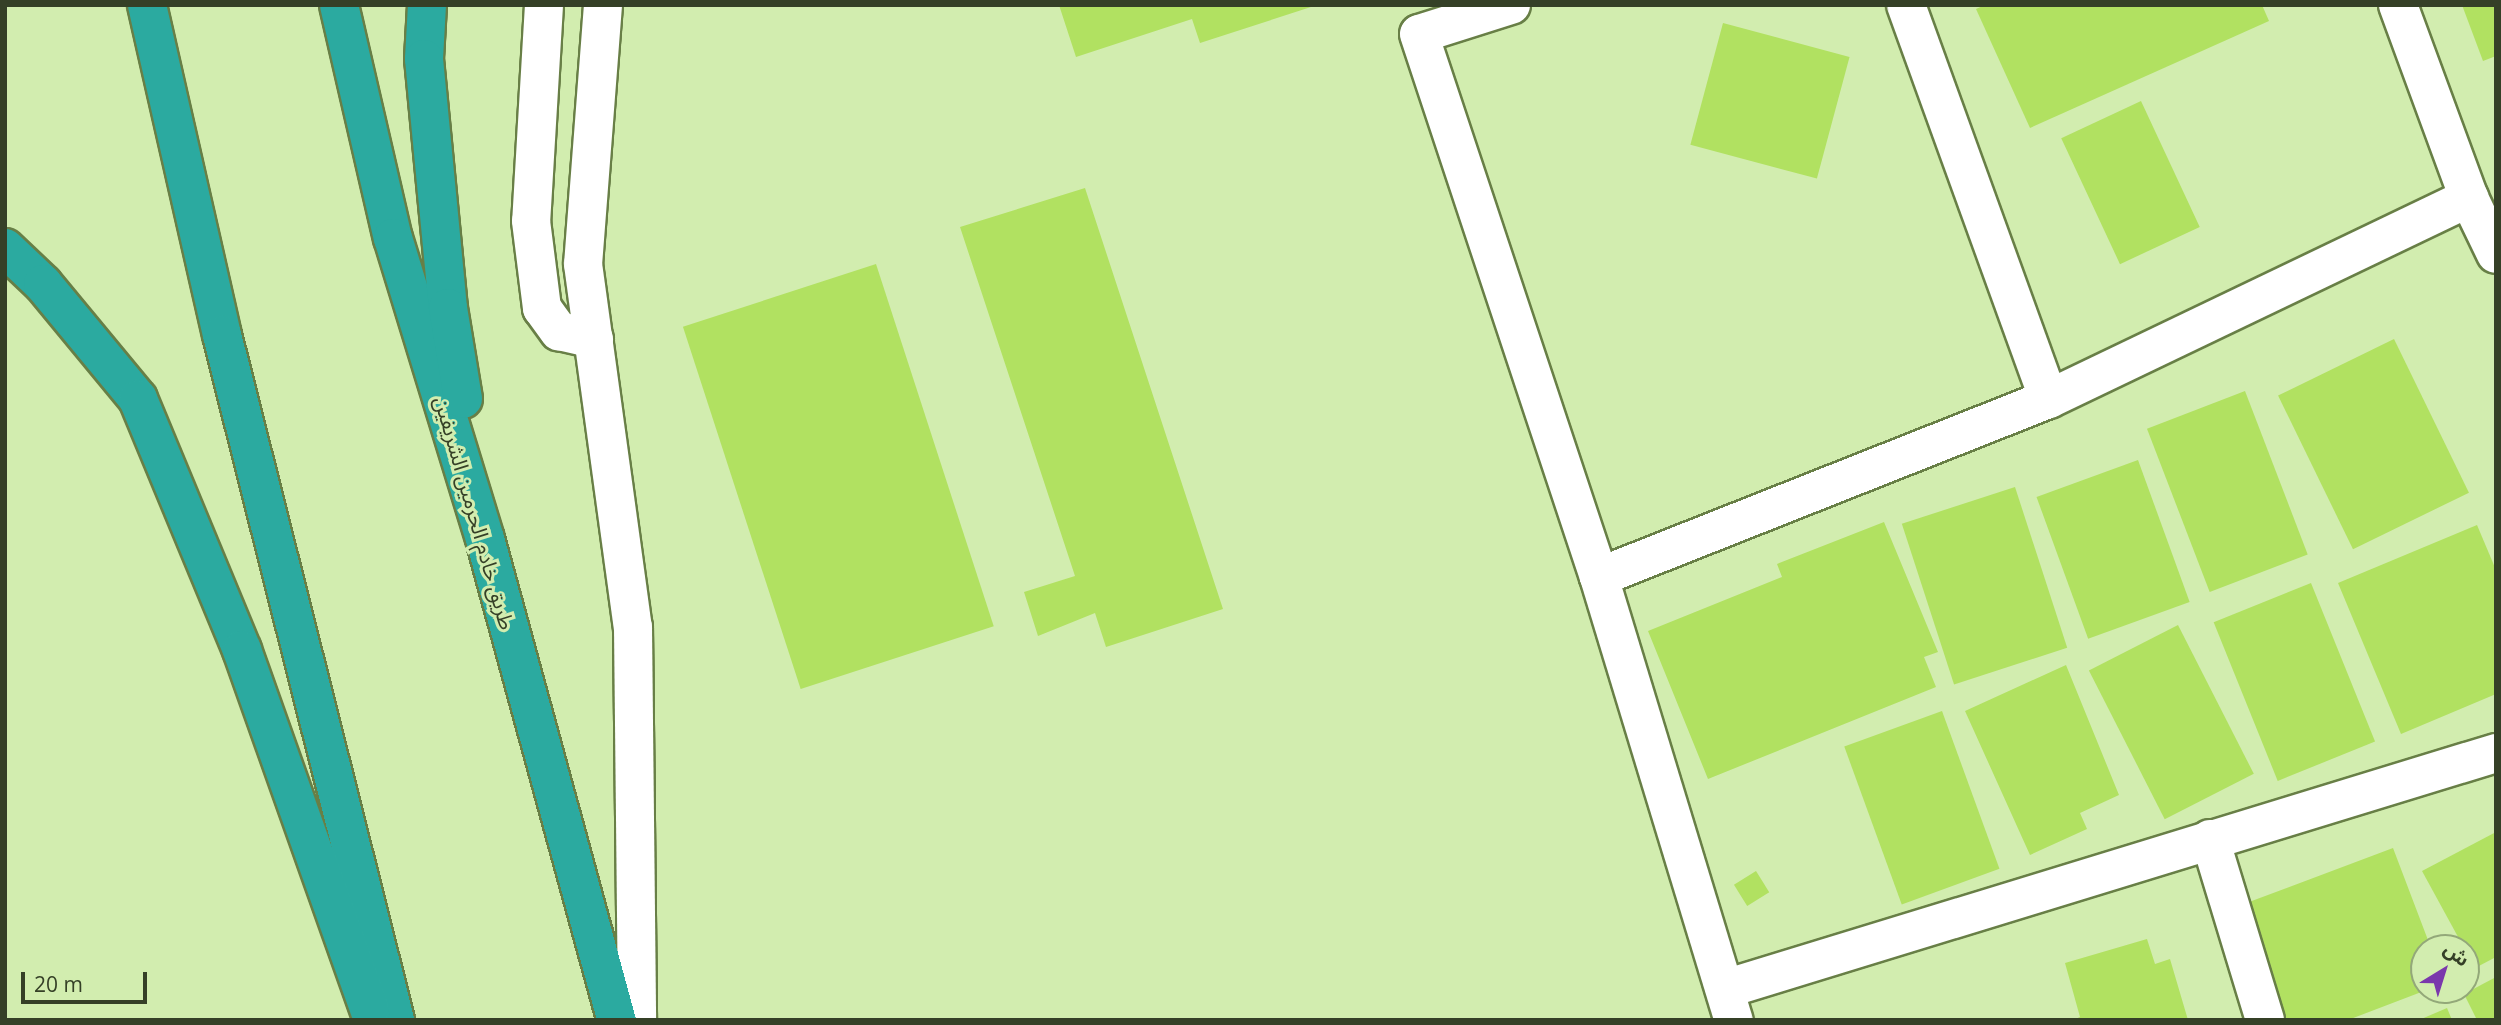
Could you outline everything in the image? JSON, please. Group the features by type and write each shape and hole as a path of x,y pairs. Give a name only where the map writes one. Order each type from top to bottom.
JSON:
{"highway":[{"path":"147,5 222,335 395,1020"},
{"name":"طريق خادم الحرمين الشريفين","path":"339,5 393,238 485,539 617,1020"},
{"path":"427,5 424,59 448,308 485,539"},
{"path":"5,248 43,284 138,399 242,650 373,1020"}],"street":[{"path":"544,5 530,221 542,308 559,331 594,339"},
{"path":"603,5 583,264 633,627 637,1020"},
{"path":"1511,5 1419,34 1600,577 1729,1004 2210,839 2496,754"},
{"path":"1906,5 2049,399"},
{"path":"2398,5 2469,198 2496,254"},
{"path":"1600,577 2049,399 2469,198"},
{"path":"2210,839 2266,1020"}],"building":[{"path":"1059,5 1314,6 1200,43 1192,19 1076,57"},
{"path":"1985,5 2262,5 2269,21 2030,128 1976,9"},
{"path":"2462,5 2496,5 2496,56 2483,61"},
{"path":"1723,23 1850,57 1817,179 1690,145"},
{"path":"2141,101 2200,227 2120,264 2061,138"},
{"path":"1085,188 1223,609 1106,647 1095,613 1038,636 1024,592 1075,576 960,227"},
{"path":"876,264 994,626 801,689 683,327"},
{"path":"2394,339 2469,493 2353,549 2278,396"},
{"path":"2245,391 2308,554 2210,592 2147,429"},
{"path":"2138,460 2190,602 2088,639 2037,497"},
{"path":"2015,487 2067,648 1954,685 1902,524"},
{"path":"1884,522 1938,652 1924,657 1936,687 1708,779 1648,631 1782,577 1777,564"},
{"path":"2477,525 2496,570 2496,694 2401,734 2338,583"},
{"path":"2311,583 2375,742 2278,781 2214,622"},
{"path":"2178,625 2254,774 2165,819 2089,670"},
{"path":"2066,665 2119,795 2080,813 2087,829 2030,855 1965,711"},
{"path":"1942,711 1999,869 1902,904 1844,747"},
{"path":"2496,832 2496,957 2480,965 2480,934 2456,934 2422,871"},
{"path":"2393,848 2426,934 2410,934 2410,996 2348,1020 2285,1020 2241,905"},
{"path":"1756,871 1769,892 1747,906 1734,885"},
{"path":"2147,939 2155,964 2170,959 2188,1020 2073,1020 2080,1017 2065,963"},
{"path":"2496,977 2496,1020 2477,1020 2469,1004 2480,1004 2480,986"},
{"path":"2447,1008 2452,1020 2419,1020"}]}
